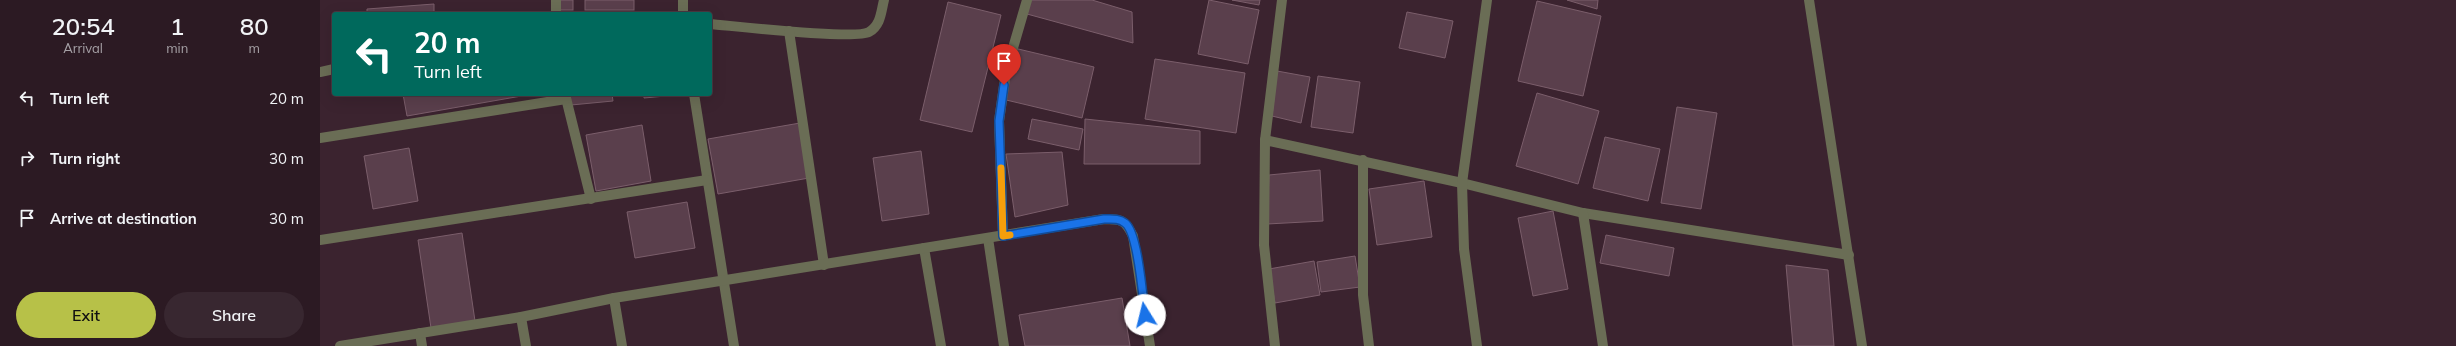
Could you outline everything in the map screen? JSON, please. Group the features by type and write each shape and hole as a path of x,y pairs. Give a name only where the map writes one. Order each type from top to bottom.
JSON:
{"street":[{"path":"556,0 556,12"},
{"path":"683,0 683,12"},
{"path":"712,24 789,31 853,34 868,32 878,23 884,0"},
{"path":"1003,236 999,121 1006,72 1027,0"},
{"path":"1275,346 1264,245 1265,140 1282,0"},
{"path":"1477,346 1464,249 1462,183 1487,0"},
{"path":"1809,0 1862,346"},
{"path":"789,31 824,265"},
{"path":"320,72 332,70"},
{"path":"694,96 734,346"},
{"path":"320,138 565,97 591,199"},
{"path":"1265,140 1363,160 1583,213 1849,255"},
{"path":"1363,160 1364,295 1369,346"},
{"path":"320,240 707,180"},
{"path":"1583,213 1603,346"},
{"path":"340,346 521,317 614,298 1104,219 1117,219 1127,224 1133,236 1150,346"},
{"path":"988,238 1004,346"},
{"path":"924,248 941,346"},
{"path":"614,298 622,346"},
{"path":"521,317 526,346"},
{"path":"420,333 422,346"}],"building":[{"path":"559,0 573,0 573,10 559,10"},
{"path":"585,0 634,0 634,10 585,10"},
{"path":"1031,0 1092,0 1132,12 1133,43 1027,14"},
{"path":"1209,0 1259,10 1248,64 1198,54"},
{"path":"1232,0 1260,0 1259,5"},
{"path":"1567,0 1598,0 1597,9"},
{"path":"1537,1 1601,16 1583,96 1518,81"},
{"path":"948,2 1001,15 972,132 920,120"},
{"path":"434,4 434,12 367,12 367,9"},
{"path":"1407,12 1453,21 1445,58 1399,48"},
{"path":"1014,48 1094,67 1082,118 1002,99"},
{"path":"1155,59 1245,73 1236,133 1145,119"},
{"path":"1277,71 1310,77 1301,123 1272,116"},
{"path":"1318,76 1360,82 1353,133 1311,127"},
{"path":"1537,93 1599,111 1578,184 1516,166"},
{"path":"403,96 522,96 407,116"},
{"path":"570,96 612,96 613,101 571,105"},
{"path":"644,96 666,96 644,98"},
{"path":"1677,107 1717,113 1701,209 1661,203"},
{"path":"1032,119 1083,129 1079,150 1028,139"},
{"path":"1085,119 1200,131 1200,164 1084,164"},
{"path":"800,123 809,178 718,194 708,139"},
{"path":"642,125 651,181 596,191 586,135"},
{"path":"1605,137 1660,149 1648,201 1593,188"},
{"path":"409,148 418,201 373,209 364,156"},
{"path":"921,151 929,214 882,221 873,158"},
{"path":"1062,152 1068,205 1015,217 1006,154"},
{"path":"1320,170 1323,221 1267,224 1269,175"},
{"path":"1424,181 1432,237 1377,245 1369,189"},
{"path":"687,202 695,248 635,258 627,212"},
{"path":"1553,211 1568,289 1533,296 1518,218"},
{"path":"462,233 475,321 431,328 418,240"},
{"path":"1606,235 1674,248 1669,276 1600,263"},
{"path":"1355,256 1360,287 1321,292 1317,262"},
{"path":"1314,261 1320,295 1275,303 1269,269"},
{"path":"1786,265 1828,270 1834,346 1793,346"},
{"path":"1122,298 1130,346 1025,346 1019,315"}],"slow traffic":[{"path":"1001,168 1003,236 1010,235"}],"route":[{"path":"1004,85 999,121 1003,236 1104,219 1117,219 1127,224 1133,236 1145,315"}]}
